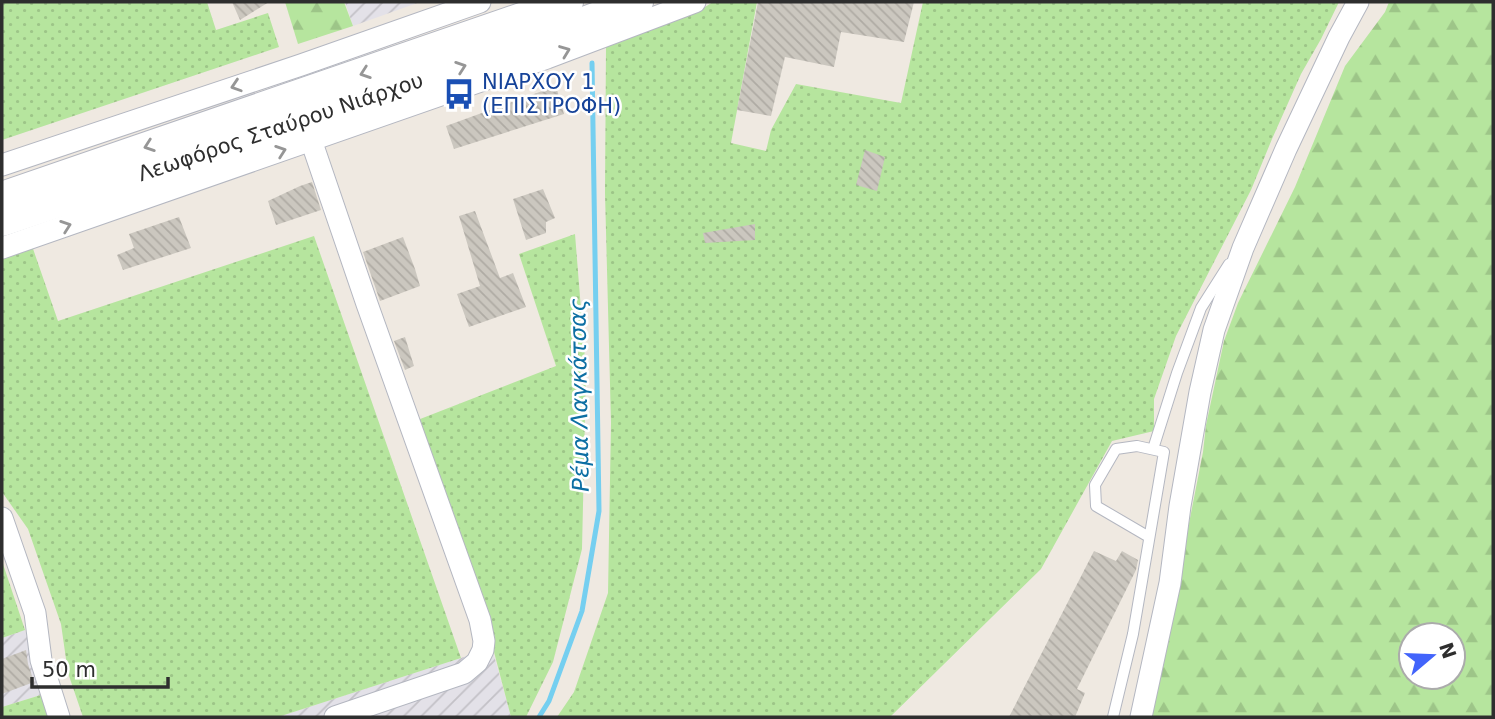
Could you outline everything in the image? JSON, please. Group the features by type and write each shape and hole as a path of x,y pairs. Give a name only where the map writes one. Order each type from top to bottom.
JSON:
{"main road":[{"name":"Λεωφόρος Σταύρου Νιάρχου","path":"2,197 568,2"},
{"name":"Λεωφόρος Σταύρου Νιάρχου","path":"2,221 495,55 638,2"}],"street":[{"path":"2,165 480,2"},
{"path":"2,248 547,58 695,2"},
{"path":"1141,717 1170,583 1180,506 1208,358 1226,295 1253,226 1322,73 1358,2"},
{"path":"311,140 470,590 484,641 481,656 464,673 335,717"},
{"path":"2,518 35,612 41,660 59,717"}],"lane":[{"path":"1153,449 1177,373 1202,308 1253,226"},
{"path":"1113,717 1133,634 1164,452 1137,446 1116,449 1095,485 1096,506 1149,537"}],"shaded area":[{"path":"345,2 420,2 353,26"},
{"path":"25,630 44,694 2,707 2,638"},
{"path":"492,648 511,717 278,717"}],"green space":[{"path":"2,2 207,2 216,30 268,13 279,47 2,140"},
{"path":"285,2 344,2 353,26 298,44"},
{"path":"713,2 757,2 731,143 766,151 771,130 796,84 901,103 923,2 1339,2 1301,74 1251,190 1176,336 1154,399 1154,431 1112,441 1041,569 890,717 557,717 574,692 608,593 611,423 605,193 606,46 697,12"},
{"path":"1389,2 1493,2 1493,717 1151,717 1224,341 1238,303 1295,187 1345,66 1385,12"},
{"path":"575,234 586,372 582,549 553,662 526,717 511,717 488,629 415,421 556,366 519,254"},
{"path":"314,236 461,658 278,717 83,717 68,673 61,624 28,529 2,492 2,253 31,243 58,321"},
{"path":"2,561 25,630 2,638"},
{"path":"44,694 52,717 2,717 2,707"}],"building":[{"path":"232,2 269,2 240,20"},
{"path":"758,2 914,2 904,42 841,32 834,67 785,57 771,116 737,110"},
{"path":"556,86 564,114 454,149 446,126"},
{"path":"865,150 885,157 877,191 856,185"},
{"path":"312,182 321,210 276,225 268,201"},
{"path":"543,189 555,218 546,222 546,233 526,240 513,199"},
{"path":"475,211 500,278 513,273 526,307 469,327 457,294 480,286 459,216"},
{"path":"179,217 191,248 123,270 117,255 134,248 129,234"},
{"path":"755,224 755,240 705,243 703,233"},
{"path":"403,237 420,286 380,301 363,252"},
{"path":"405,337 414,366 405,370 394,341"},
{"path":"1094,551 1116,561 1122,551 1138,560 1136,570 1077,689 1085,693 1075,717 1009,717"},
{"path":"26,650 34,682 2,694 2,659"}],"waterway":[{"name":"Ρέμα Λαγκάτσας","path":"539,717 549,701 582,611 599,511 592,63"}],"place":[{"name":"ΝΙΑΡΧΟΥ 1 (ΕΠΙΣΤΡΟΦΗ)","path":"459,94"}]}
